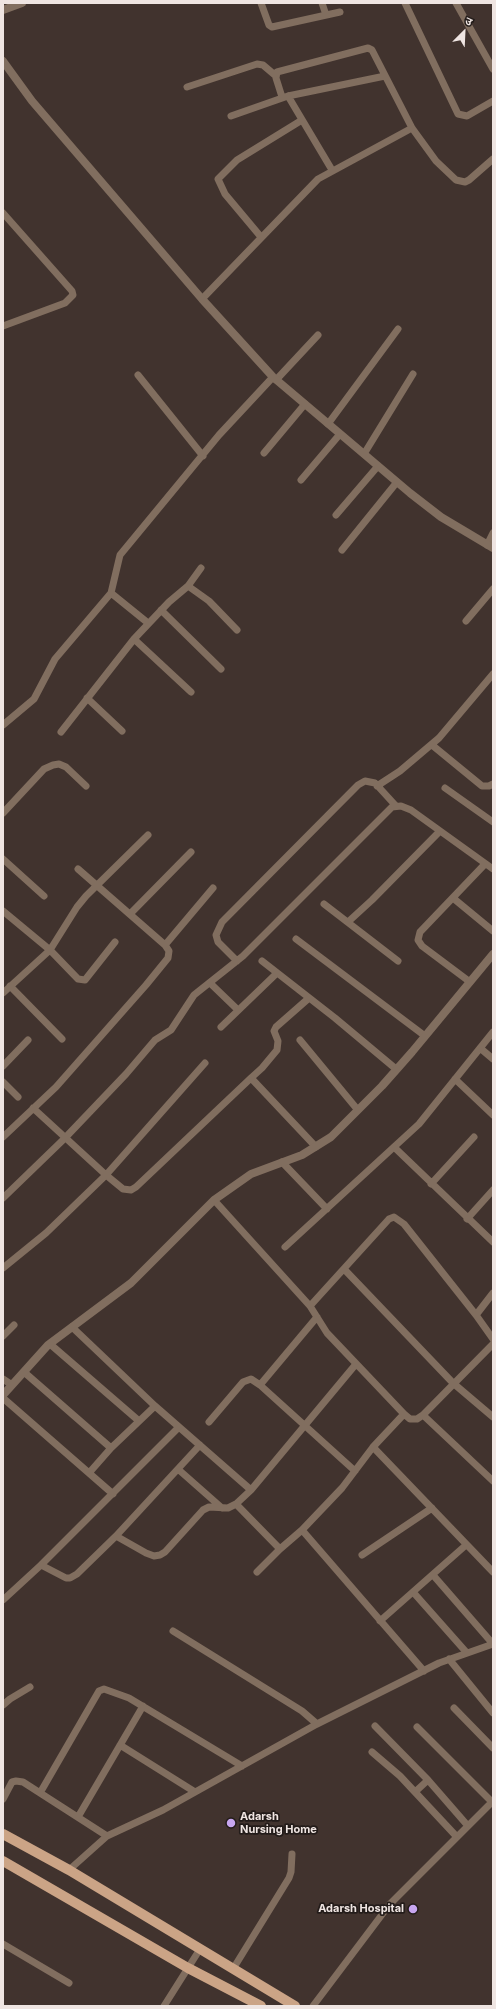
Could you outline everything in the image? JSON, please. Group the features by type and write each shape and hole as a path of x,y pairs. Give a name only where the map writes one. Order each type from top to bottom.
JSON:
{"main road":[{"path":"3,1834 69,1870 295,2006"},
{"path":"3,1861 188,1968 261,2006"}],"street":[{"path":"3,10 22,3"},
{"path":"261,3 269,25 272,27 340,12"},
{"path":"322,3 326,15"},
{"path":"405,3 458,114 461,116 467,116 493,101"},
{"path":"456,3 493,69"},
{"path":"276,76 279,72 364,48 372,50 412,128 436,161 460,182 469,180 493,159"},
{"path":"3,61 32,101 202,299 275,379 397,482 441,517 490,546 493,533"},
{"path":"187,87 257,64 265,66 276,76 285,97 302,120 332,170"},
{"path":"231,116 285,97 385,76"},
{"path":"261,237 226,194 218,179 237,160 302,120"},
{"path":"202,299 318,179 332,170 412,128"},
{"path":"3,213 72,291 73,295 65,303 3,326"},
{"path":"328,424 398,329"},
{"path":"3,725 34,699 55,659 111,593 120,555 203,456 318,335"},
{"path":"364,454 413,374"},
{"path":"138,375 203,456"},
{"path":"264,452 305,404"},
{"path":"301,480 340,434"},
{"path":"336,515 378,466"},
{"path":"342,550 397,482"},
{"path":"61,732 134,639 161,610 188,586 201,568"},
{"path":"188,586 209,600 237,630"},
{"path":"466,621 493,589"},
{"path":"111,593 148,623"},
{"path":"161,610 221,669"},
{"path":"134,639 192,692"},
{"path":"377,786 400,771 432,745 462,712 493,674"},
{"path":"87,698 122,731"},
{"path":"432,745 482,786 489,786 493,784"},
{"path":"3,813 44,769 53,765 59,764 66,767 86,786"},
{"path":"237,961 218,942 216,935 222,922 358,785 365,781 370,781 377,786 396,806 411,810 493,869"},
{"path":"445,788 493,822"},
{"path":"3,1198 64,1139 126,1074 155,1040 171,1030 194,995 237,961 340,857 392,807 396,806"},
{"path":"348,922 378,895 440,831"},
{"path":"3,993 50,950 77,907 96,886 148,835"},
{"path":"130,914 191,852"},
{"path":"3,859 44,896"},
{"path":"470,982 422,946 418,940 420,932 485,864"},
{"path":"3,1137 56,1087 165,963 169,951 165,945 78,869"},
{"path":"165,945 213,888"},
{"path":"453,898 493,931"},
{"path":"324,904 398,961"},
{"path":"3,911 50,950 75,977 85,980 115,942"},
{"path":"296,939 425,1036"},
{"path":"112,1494 3,1397 12,1385 50,1344 131,1283 214,1200 251,1174 316,1147 331,1137 396,1069 493,954"},
{"path":"262,961 396,1069"},
{"path":"222,1027 276,973"},
{"path":"210,983 238,1010"},
{"path":"10,986 62,1039"},
{"path":"34,1108 64,1139 106,1175 123,1189 131,1190 136,1187 262,1068 277,1050 278,1041 274,1031 276,1027 309,998"},
{"path":"285,1247 419,1124 493,1032"},
{"path":"3,1066 28,1040"},
{"path":"300,1040 357,1109"},
{"path":"480,1048 493,1059"},
{"path":"3,1268 46,1232 106,1175 205,1063"},
{"path":"251,1078 316,1147"},
{"path":"455,1079 493,1115"},
{"path":"3,1082 18,1097"},
{"path":"431,1184 474,1138"},
{"path":"394,1147 467,1219 493,1242"},
{"path":"282,1162 327,1209"},
{"path":"467,1219 493,1190"},
{"path":"214,1200 310,1306 327,1333 410,1419 423,1415 493,1344"},
{"path":"310,1306 389,1219 394,1218 398,1219 476,1315 493,1339"},
{"path":"344,1269 453,1383 493,1417"},
{"path":"476,1315 493,1293"},
{"path":"260,1385 317,1318"},
{"path":"3,1336 14,1325"},
{"path":"72,1327 155,1406 251,1490"},
{"path":"50,1344 139,1421"},
{"path":"116,1536 146,1553 154,1556 160,1555 165,1552 203,1510 209,1507 228,1508 236,1504 251,1490 356,1364"},
{"path":"24,1372 111,1448"},
{"path":"3,1379 12,1385"},
{"path":"209,1422 243,1382 251,1379 306,1425 355,1471"},
{"path":"89,1473 111,1448 155,1406"},
{"path":"257,1572 327,1506 373,1447 404,1414"},
{"path":"423,1415 493,1481"},
{"path":"3,1601 179,1427"},
{"path":"41,1565 70,1578 77,1574 116,1536 200,1445"},
{"path":"373,1447 493,1572"},
{"path":"178,1470 222,1508"},
{"path":"236,1504 280,1549"},
{"path":"362,1555 432,1508"},
{"path":"302,1530 424,1671"},
{"path":"380,1621 466,1545"},
{"path":"69,1870 107,1836 163,1810 317,1724 406,1678 449,1659 493,1644 433,1575"},
{"path":"413,1592 466,1653"},
{"path":"173,1630 302,1712 317,1724"},
{"path":"449,1659 493,1713"},
{"path":"3,1705 30,1687"},
{"path":"40,1793 99,1691 104,1689 143,1706 242,1766"},
{"path":"78,1817 143,1706"},
{"path":"454,1708 493,1748"},
{"path":"374,1726 428,1780 468,1826"},
{"path":"313,2006 390,1904 492,1802 417,1727"},
{"path":"120,1745 194,1792"},
{"path":"372,1752 415,1792 457,1837"},
{"path":"415,1792 428,1780"},
{"path":"3,1799 12,1782 22,1782 107,1836"},
{"path":"233,1969 289,1878 291,1872 292,1854"},
{"path":"3,1944 69,1983"},
{"path":"164,2006 200,1949"}],"place":[{"name":"Adarsh Nursing Home","path":"231,1823"},
{"name":"Adarsh Hospital","path":"413,1909"}]}
